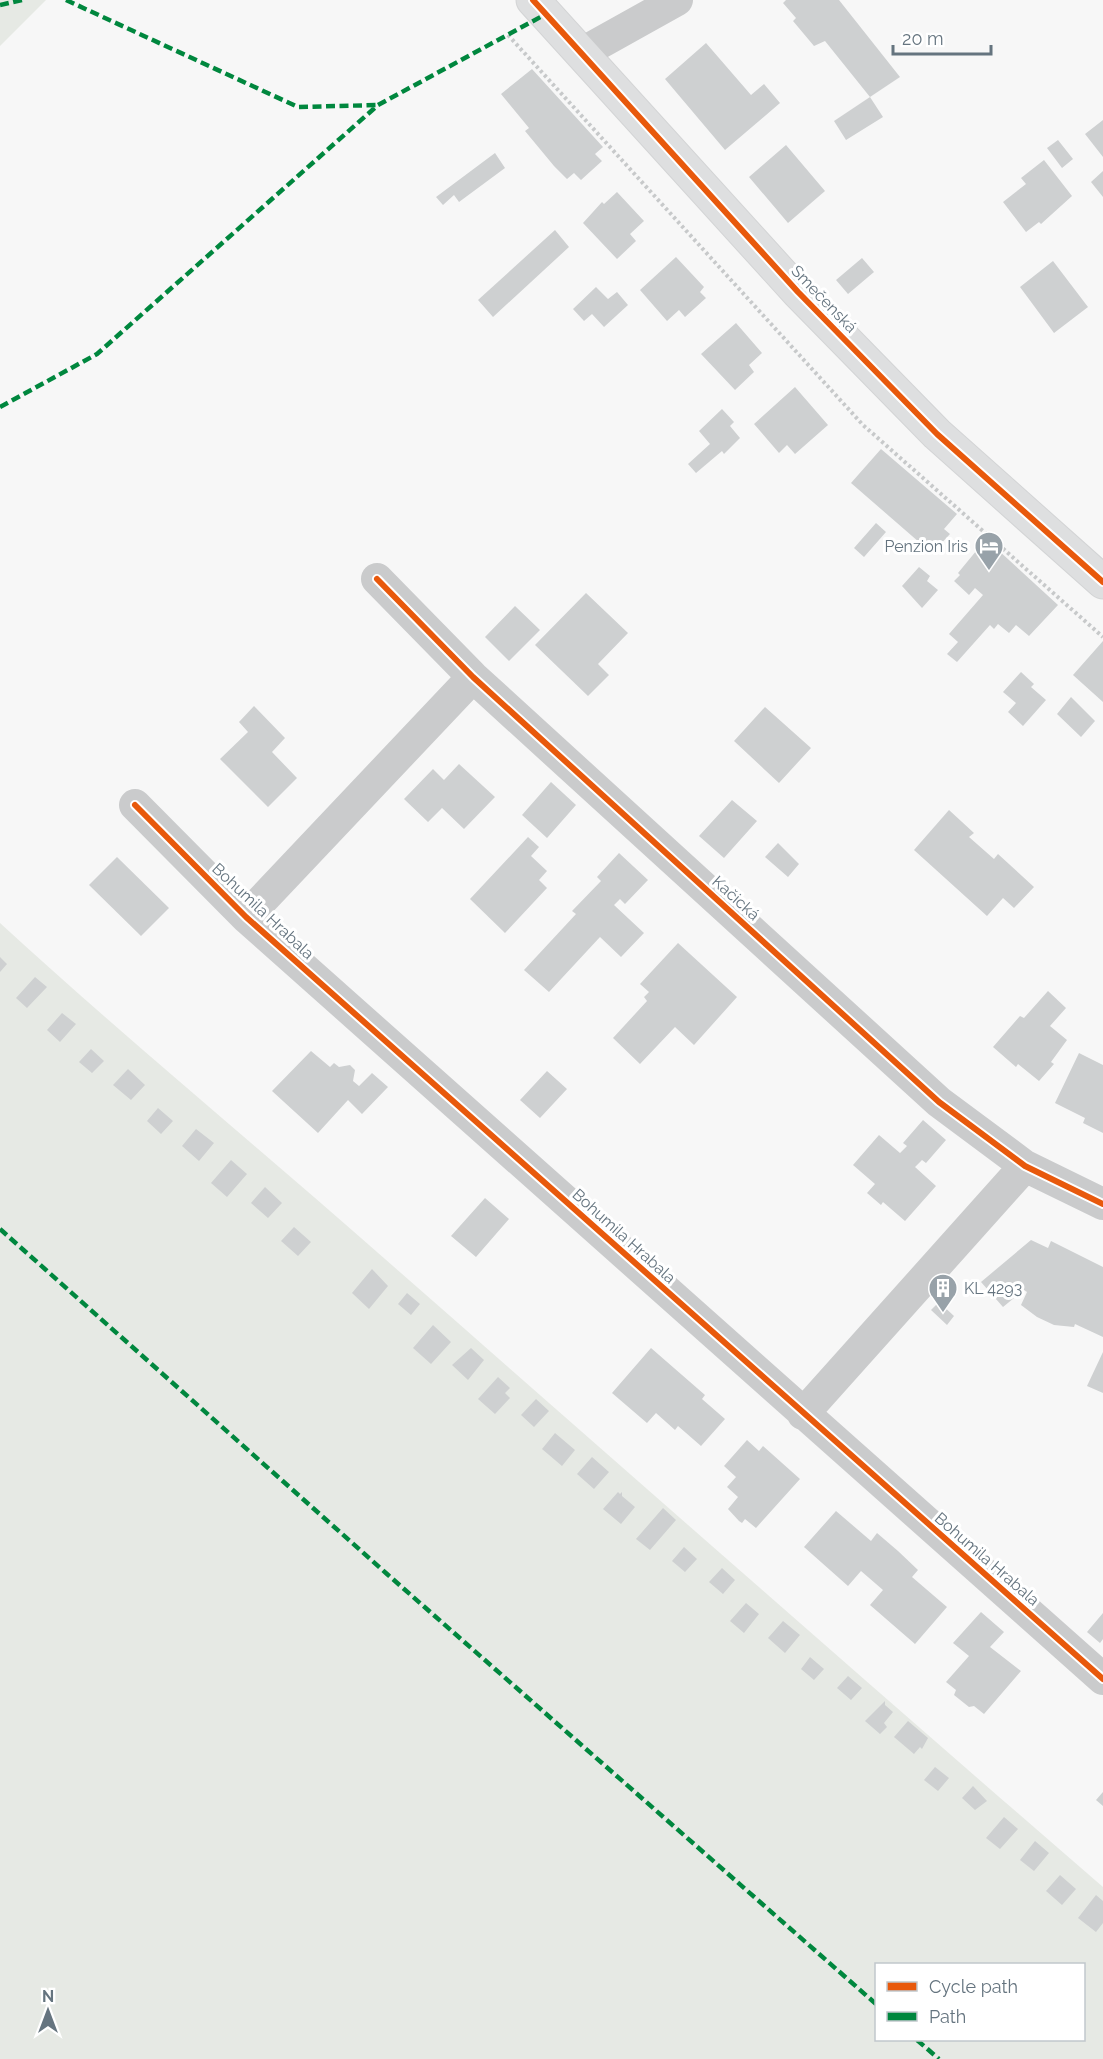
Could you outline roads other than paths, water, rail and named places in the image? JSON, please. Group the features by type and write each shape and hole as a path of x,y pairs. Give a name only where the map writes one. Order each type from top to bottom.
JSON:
{"street":[{"path":"582,53 677,0"},
{"name":"Smečenská","path":"540,7 798,292 937,434 1103,582"},
{"name":"Kačická","path":"377,579 473,677 939,1102 1025,1166 1103,1204"},
{"name":"Bohumila Hrabala","path":"246,917 473,677"},
{"name":"Bohumila Hrabala","path":"135,805 246,917 1103,1679"},
{"path":"803,1414 1025,1166"}],"place":[{"name":"Penzion Iris","path":"989,572"},
{"name":"KL 4293","path":"943,1314"}]}
